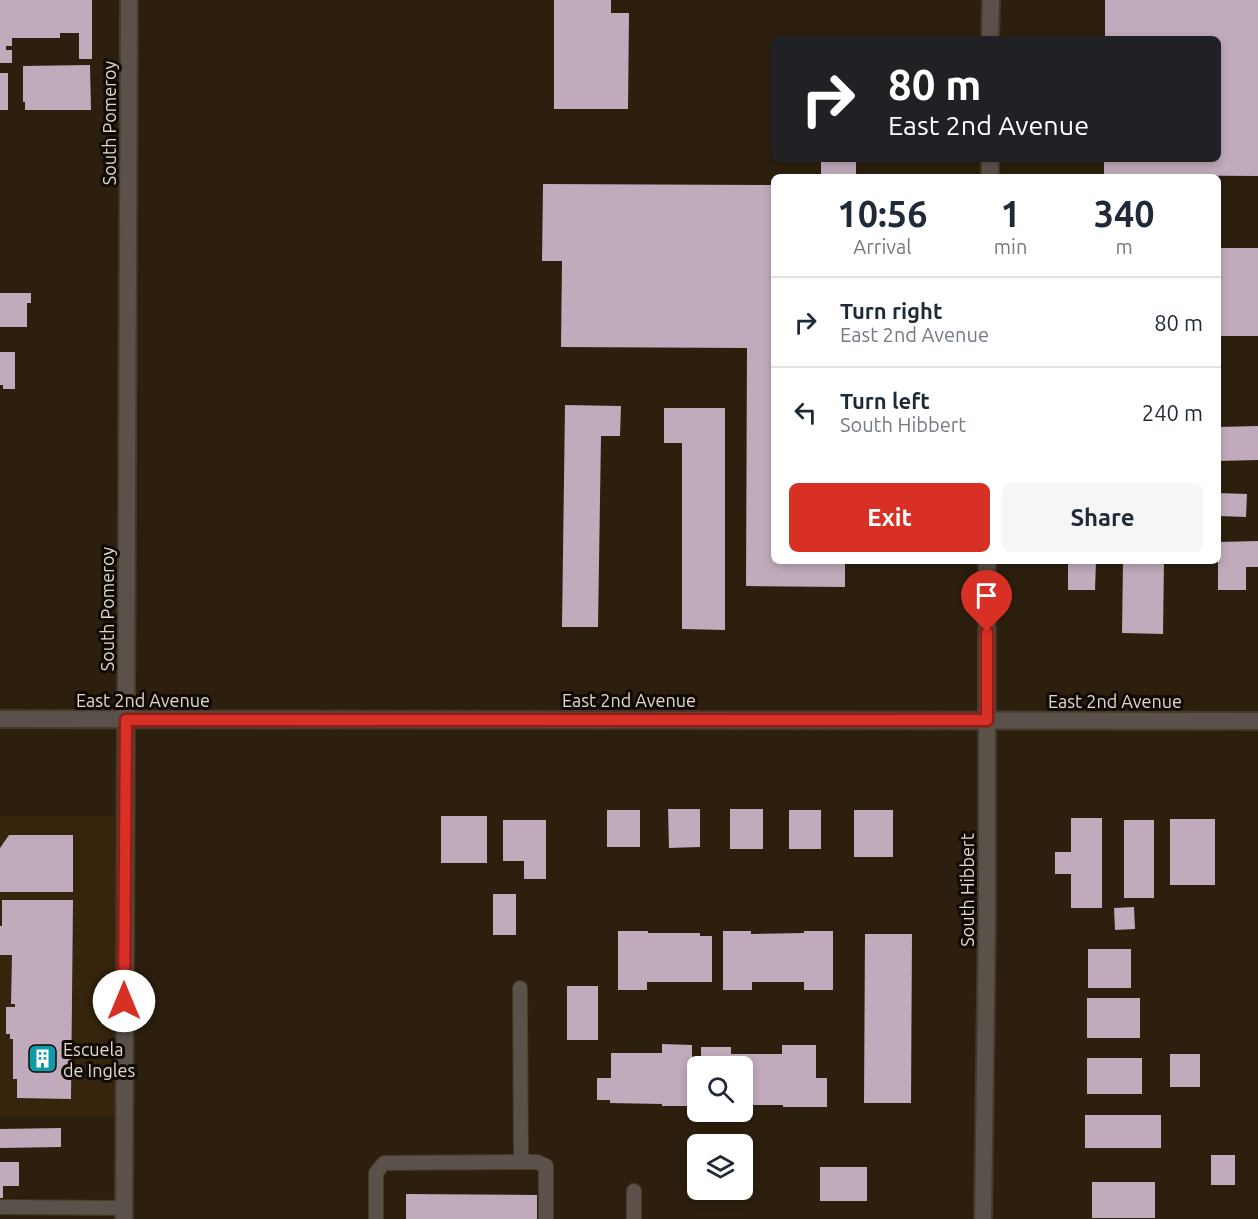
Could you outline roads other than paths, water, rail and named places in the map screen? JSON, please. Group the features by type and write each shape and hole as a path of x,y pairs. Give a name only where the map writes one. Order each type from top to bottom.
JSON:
{"street":[{"name":"South Pomeroy","path":"124,1214 129,0"},
{"path":"990,36 991,0"},
{"name":"South Hibbert","path":"983,1219 987,564"},
{"name":"East 2nd Avenue","path":"0,719 1258,721"}],"lane":[{"path":"520,988 521,1162"},
{"path":"376,1219 376,1173 384,1163 521,1162 537,1162 546,1166 546,1219"},
{"path":"634,1191 634,1219"},
{"path":"0,1207 124,1214"}],"place":[{"name":"Escuela de Ingles","path":"42,1059"}]}
